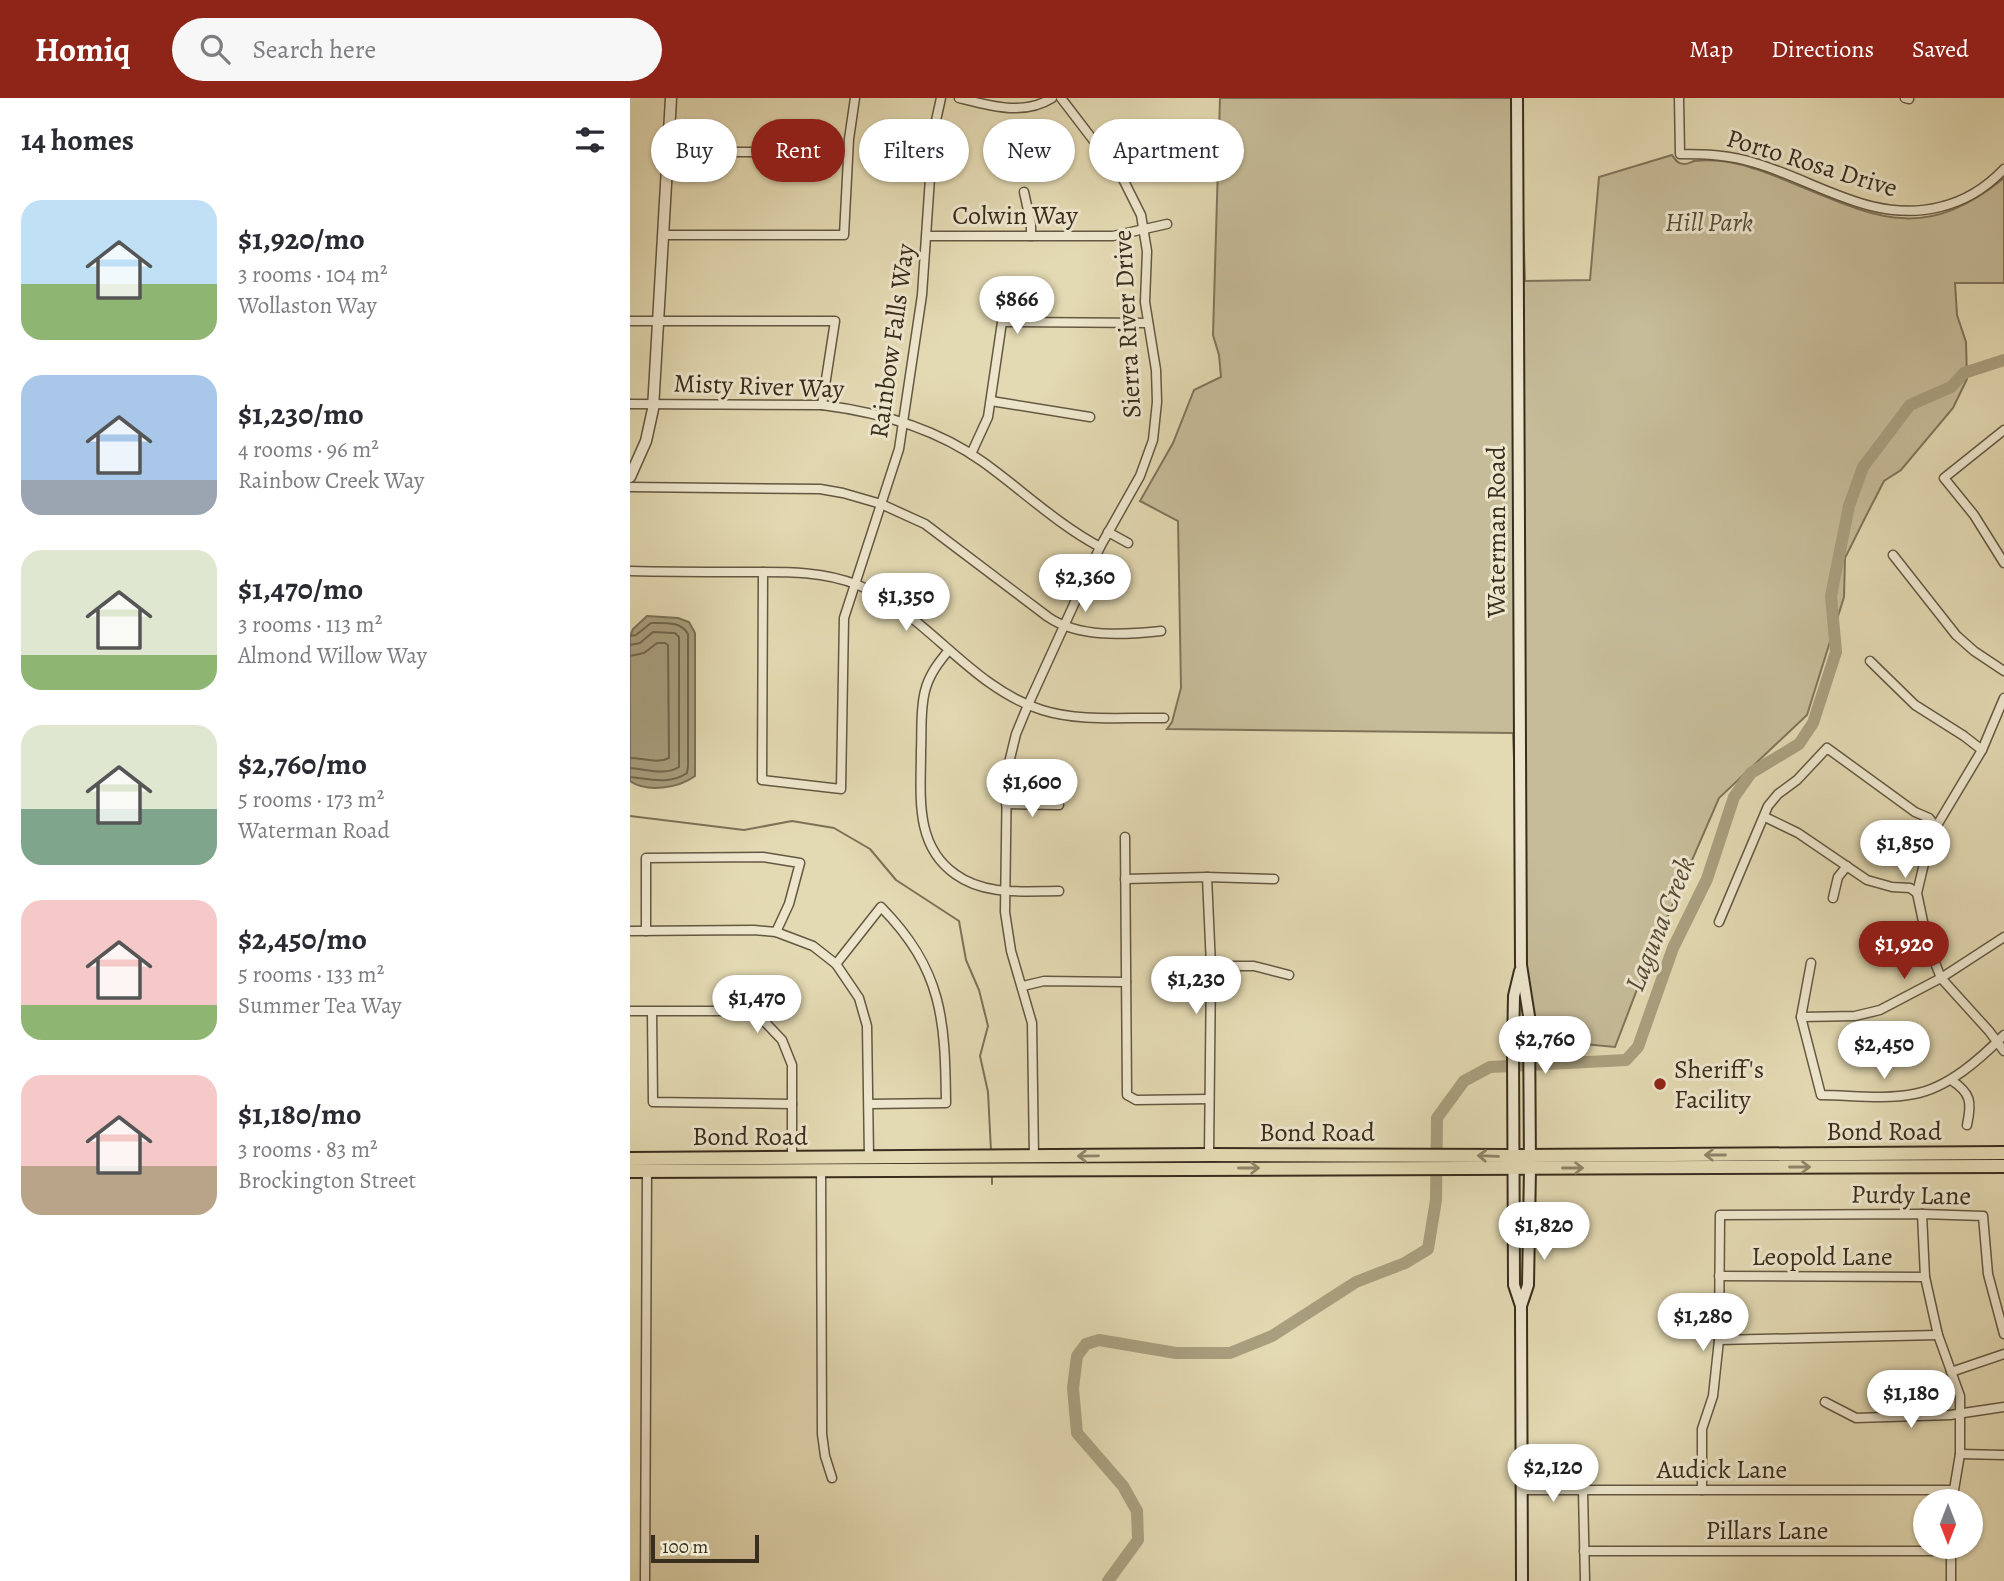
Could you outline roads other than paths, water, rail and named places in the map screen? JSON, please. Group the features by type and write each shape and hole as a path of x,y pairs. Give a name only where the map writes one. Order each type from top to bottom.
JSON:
{"main road":[{"name":"Waterman Road","path":"1517,98 1521,965 1528,1003 1530,1162 1528,1285 1521,1306"},
{"name":"Waterman Road","path":"1521,965 1514,996 1513,1106 1514,1285 1521,1306 1522,1581"},
{"name":"Bond Road","path":"1530,1162 2004,1153"},
{"name":"Bond Road","path":"630,1159 797,1164 821,1169 1209,1155 1457,1154 1515,1162"},
{"path":"1123,1168 1142,1162 1200,1162 1206,1160 1209,1155"},
{"name":"Bond Road","path":"630,1171 869,1158 976,1163"},
{"name":"Bond Road","path":"1034,1163 1123,1168 1455,1168 1515,1162 2004,1166"}],"street":[{"path":"669,119 671,98"},
{"path":"663,235 844,235 849,139 855,98"},
{"name":"Rainbow Falls Way","path":"763,572 762,780 841,789 843,632 847,604 899,449 922,295 933,134 941,98"},
{"path":"959,98 1012,109 1035,106 1052,98"},
{"name":"Sierra River Drive","path":"1061,98 1089,135"},
{"name":"Porto Rosa Drive","path":"1679,98 1680,154 1744,160 1863,206 1900,212 1928,210 1964,199 1988,184 2004,169"},
{"path":"630,477 646,442 654,404 666,182"},
{"name":"Sierra River Drive","path":"1034,1163 1033,1037 1029,1006 1009,941 1005,891 1006,804 1010,752 1028,705 1100,547 1140,476 1153,440 1158,388 1144,288 1147,250 1145,230 1130,189 1125,182"},
{"path":"1024,192 1031,236"},
{"name":"Colwin Way","path":"928,236 1113,236 1167,224"},
{"path":"630,321 835,321 822,405"},
{"path":"971,454 984,429 1002,322 1148,323"},
{"path":"990,401 1090,417"},
{"name":"Misty River Way","path":"630,404 822,405 845,408 903,424 931,433 971,454 1070,529 1100,547"},
{"path":"2004,430 1944,478 1974,514 2004,563"},
{"path":"630,486 802,487 843,493 881,503 904,513 944,537 1048,617 1064,626 1088,632 1160,631"},
{"path":"1108,532 1128,543"},
{"path":"1893,555 1956,635 2004,671"},
{"path":"630,572 813,574 854,584 895,606 1000,690 1028,705 1054,713 1082,717 1164,718"},
{"path":"949,650 932,672 922,706 921,808 923,827 932,850 956,875 977,886 1005,891 1059,891"},
{"path":"1870,661 1915,705 1982,750"},
{"path":"2004,698 1982,750 1936,827 1917,893 1928,945 1941,978 2001,1038 2004,1051"},
{"path":"1719,922 1773,800 1797,780 1827,748 1928,818 1936,827"},
{"path":"1006,804 1059,805"},
{"path":"1765,817 1798,833 1875,883 1910,888 1917,893"},
{"path":"1125,837 1127,1095 1136,1100 1209,1099"},
{"path":"646,930 646,858 763,857 800,863 789,904 776,932"},
{"path":"1832,898 1838,877 1847,866"},
{"path":"1207,877 1211,966 1209,1155"},
{"path":"1125,878 1274,879"},
{"path":"836,964 881,907 908,937 919,954 929,973 940,1006 946,1043 946,1103 869,1104"},
{"path":"630,931 776,932 813,946 836,964 853,987 866,1018 869,1039 869,1158"},
{"path":"1801,1017 1847,1017 1872,1012 1941,978 2004,937"},
{"path":"1811,963 1801,1017 1821,1095 1906,1095 1923,1092 1951,1080 2001,1038"},
{"path":"1211,966 1254,966 1289,975"},
{"path":"1023,986 1044,981 1126,982"},
{"path":"630,1011 739,1010 762,1020 782,1041 792,1065 797,1164"},
{"path":"652,1012 653,1102 792,1104"},
{"path":"1951,1080 1964,1088 1968,1095 1970,1111 1967,1125"},
{"path":"821,1169 822,1434 832,1478"},
{"path":"645,1581 647,1171"},
{"path":"1922,1214 1925,1277 1938,1335 1960,1396 1960,1454 1953,1489"},
{"name":"Purdy Lane","path":"1720,1276 1720,1215 1983,1216 1988,1274 2004,1334"},
{"path":"1702,1490 1702,1429 1713,1396 1719,1340 1720,1276"},
{"name":"Leopold Lane","path":"1720,1276 1925,1277"},
{"path":"1719,1340 1938,1335"},
{"path":"1951,1371 2004,1354"},
{"path":"1825,1402 1856,1418 1960,1413 2004,1407"},
{"path":"1960,1454 2004,1455"},
{"name":"Audick Lane","path":"1523,1490 1913,1490"},
{"path":"1583,1490 1585,1581"},
{"name":"Pillars Lane","path":"1584,1551 1913,1549"},
{"path":"1951,1559 1951,1581"}],"water":[{"path":"647,616 678,618 689,622 695,633 695,776 680,784 663,788 645,787 630,781 630,636 633,629"}],"waterway":[{"name":"Laguna Creek","path":"1108,1581 1138,1540 1137,1511 1123,1486 1077,1433 1073,1388 1077,1356 1086,1344 1099,1340 1176,1353 1230,1353 1272,1336 1356,1282 1405,1263 1428,1249 1436,1200 1437,1118 1464,1081 1490,1067 1626,1060 1638,1047 1673,948 1707,879 1734,797 1751,773 1799,744 1813,723 1836,652 1831,596 1849,506 1863,467 1910,405 1951,387 1964,373 2004,360"},
{"path":"630,816 744,830 792,821 834,828 870,849 896,880 959,921 966,960 979,990 988,1026 980,1056 988,1092 991,1151"},
{"path":"992,1174 992,1184"}],"place":[{"name":"Sheriff's Facility","path":"1660,1084"}],"park label":[{"name":"Hill Park","path":"1709,222"}]}
